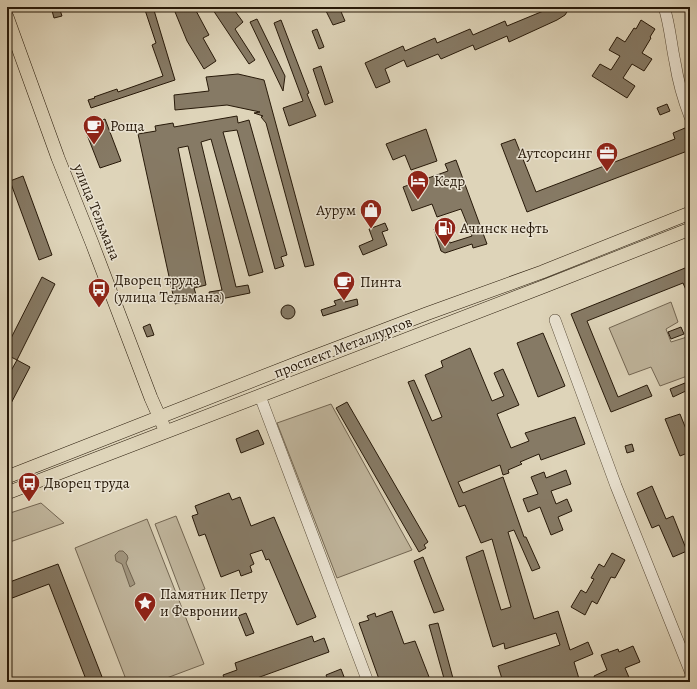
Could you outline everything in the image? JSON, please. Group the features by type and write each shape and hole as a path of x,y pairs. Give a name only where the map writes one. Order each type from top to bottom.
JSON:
{"main road":[{"name":"улица Тельмана","path":"7,17 58,158 87,230 150,398 166,432"},
{"name":"проспект Металлургов","path":"7,477 300,362 542,272 690,213"},
{"name":"проспект Металлургов","path":"7,493 690,229"}],"street":[{"path":"664,7 690,117"},
{"path":"555,320 616,486 690,671"},
{"path":"260,396 368,682"}],"shaded area":[{"path":"671,302 678,322 666,329 671,342 687,337 690,344 690,375 660,386 651,367 629,375 609,328"},
{"path":"331,404 412,550 337,578 277,423"},
{"path":"41,503 64,523 7,543 7,514"},
{"path":"176,516 205,589 183,598 155,524"},
{"path":"147,519 204,664 156,682 127,682 75,548"},
{"path":"119,551 123,551 128,558 126,563 135,584 130,587 122,564 116,561 115,555"}],"building":[{"path":"51,7 59,7 62,16 54,18"},
{"path":"144,7 153,7 175,80 91,108 88,100 95,98 94,97 117,89 118,92 163,76 152,45 156,43"},
{"path":"173,7 194,7 209,35 203,38 216,61 204,69 187,41"},
{"path":"211,7 232,7 243,22 235,29 255,60 249,64"},
{"path":"324,7 339,7 345,21 333,25"},
{"path":"553,7 570,7 565,15 557,20 509,42 507,36 475,50 473,45 441,59 438,54 407,67 404,60 385,69 390,82 376,88 365,63 403,46 405,51 435,38 437,43 470,29 473,35 505,21 507,26"},
{"path":"257,19 285,76 283,91 250,22"},
{"path":"281,20 309,93 307,94 316,116 289,126 283,108 303,101 274,23"},
{"path":"641,20 655,29 642,53 652,59 644,71 632,64 623,78 635,86 627,98 592,76 600,64 611,70 620,56 609,50 617,37 625,42 634,28 636,29"},
{"path":"317,29 324,47 319,49 312,31"},
{"path":"321,66 333,102 325,105 313,69"},
{"path":"238,74 264,80 314,265 305,267 266,123 261,117 263,116 254,113 260,112 227,105 175,110 174,95 209,91 206,77"},
{"path":"667,104 670,111 660,115 657,108"},
{"path":"237,116 238,123 249,120 287,255 281,257 284,266 275,269 237,130 223,132 263,272 249,276 211,139 201,142 236,287 248,285 250,293 211,301 209,292 222,290 188,146 178,148 206,285 194,288 197,298 175,304 138,134 156,131 155,126 173,123 174,127"},
{"path":"105,119 121,161 100,168 84,127"},
{"path":"685,128 690,142 690,150 527,212 501,144 515,139 536,192 675,139 673,133"},
{"path":"426,129 437,161 411,170 405,155 393,160 386,144"},
{"path":"456,160 487,244 473,248 472,244 445,253 441,251 434,229 445,225 450,243 472,236 461,209 437,217 432,204 412,211 403,187 448,171 445,164"},
{"path":"23,176 52,255 39,260 10,181"},
{"path":"385,223 388,230 382,232 387,245 363,255 359,246 373,240 369,229"},
{"path":"690,266 690,299 683,283 587,321 618,397 647,385 652,396 611,412 571,314"},
{"path":"42,277 55,284 17,360 7,355 7,346"},
{"path":"344,298 345,302 357,299 358,305 323,316 321,310 336,305 334,301"},
{"path":"285,305 291,305 295,309 295,315 291,319 285,319 281,315 281,309"},
{"path":"150,324 154,335 147,337 143,327"},
{"path":"681,327 684,334 671,339 668,332"},
{"path":"543,333 565,386 538,397 517,343"},
{"path":"470,348 492,401 504,396 494,373 503,369 519,405 497,414 511,448 529,441 525,433 575,417 585,444 541,460 539,454 520,462 522,464 508,470 509,473 503,475 500,465 458,482 463,493 503,477 524,537 526,537 540,568 532,571 514,530 508,532 534,619 558,611 570,650 588,642 593,654 574,662 580,682 503,682 498,666 560,645 556,633 505,649 504,643 493,647 466,557 483,550 501,610 511,607 492,539 481,543 465,505 459,507 408,382 414,380 432,421 442,417 425,375 443,367 441,361"},
{"path":"17,360 30,367 7,411 7,378"},
{"path":"690,381 690,389 673,397 670,389"},
{"path":"347,402 428,542 424,545 426,548 419,552 336,408"},
{"path":"680,414 690,439 690,452 680,456 665,419"},
{"path":"258,430 264,444 241,453 236,439"},
{"path":"632,444 634,451 627,453 625,446"},
{"path":"566,470 571,484 551,491 556,504 567,499 572,511 558,517 563,530 551,535 540,507 528,512 523,499 538,494 531,477 544,472 546,478"},
{"path":"652,486 666,519 673,516 687,551 673,557 659,525 652,528 637,493"},
{"path":"229,493 232,500 240,497 251,526 274,517 316,617 297,625 269,559 266,560 262,550 250,554 254,564 250,566 252,572 241,576 239,570 221,577 205,534 199,536 192,516 198,514 195,506"},
{"path":"612,553 625,560 615,578 611,577 597,604 592,601 585,615 571,607 581,590 586,593 594,579 591,578 599,564 604,567"},
{"path":"423,557 444,610 434,613 414,561"},
{"path":"58,564 104,682 87,682 49,584 7,600 7,583"},
{"path":"392,611 404,644 415,641 431,682 380,682 359,623 369,620 367,616 375,613 376,617"},
{"path":"246,613 254,633 246,636 238,616"},
{"path":"438,623 454,682 445,682 429,625"},
{"path":"312,636 314,642 324,638 329,652 246,682 226,682 223,675 237,670 235,663"},
{"path":"633,646 640,662 625,668 631,682 596,682 594,676 607,670 601,655 618,649 619,652"},
{"path":"341,669 346,682 329,682 326,675"}],"place":[{"name":"Роща","path":"94,146"},
{"name":"Аутсорсинг","path":"607,172"},
{"name":"Кедр","path":"418,200"},
{"name":"Аурум","path":"371,230"},
{"name":"Ачинск нефть","path":"445,248"},
{"name":"Пинта","path":"344,302"},
{"name":"Дворец труда (улица Тельмана)","path":"99,308"},
{"name":"Дворец труда","path":"29,502"},
{"name":"Памятник Петру и Февронии","path":"145,622"}]}
